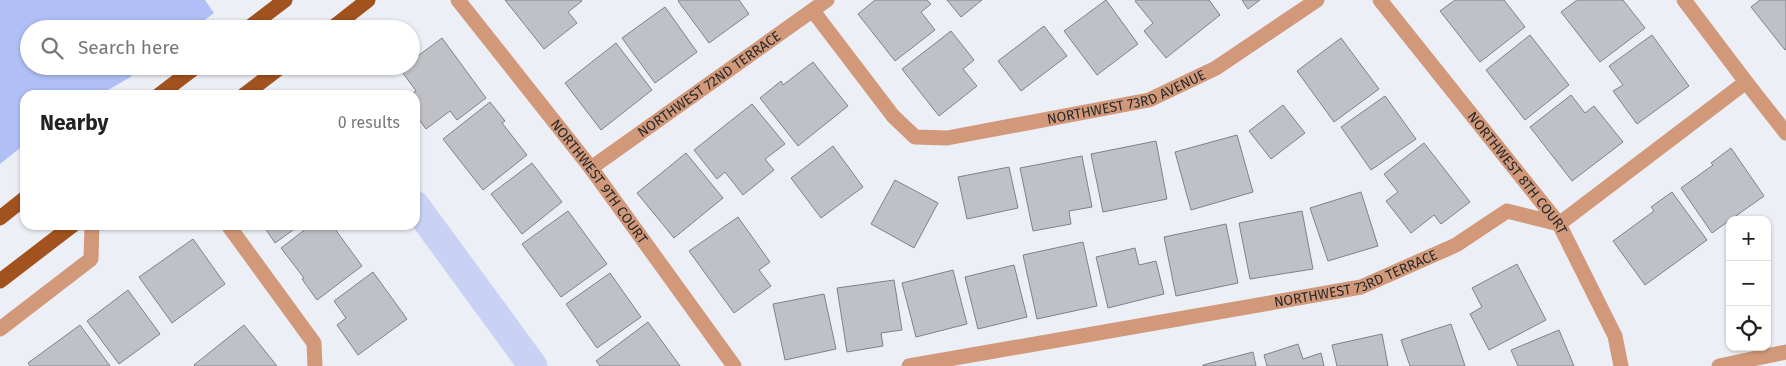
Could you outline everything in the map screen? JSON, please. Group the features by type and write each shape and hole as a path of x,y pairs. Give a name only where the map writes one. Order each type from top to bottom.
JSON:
{"main road":[{"path":"259,20 285,0"},
{"path":"342,20 368,0"},
{"path":"165,90 185,75"},
{"path":"251,90 270,75"},
{"path":"0,218 20,202"},
{"path":"0,281 66,230"}],"street":[{"name":"NORTHWEST 9TH COURT","path":"458,0 592,168 734,366"},
{"name":"NORTHWEST 72ND TERRACE","path":"592,168 827,0"},
{"name":"NORTHWEST 73RD AVENUE","path":"813,11 893,116 914,137 946,138 1149,100 1216,68 1317,0"},
{"name":"NORTHWEST 8TH COURT","path":"1380,0 1559,224 1614,336 1622,366"},
{"path":"1684,0 1786,133"},
{"path":"1559,224 1746,82"},
{"name":"NORTHWEST 73RD TERRACE","path":"909,366 1361,287 1456,246 1508,211 1559,224"},
{"path":"0,329 91,259 92,230"},
{"path":"232,230 314,344 315,366"},
{"path":"1719,366 1786,352"}],"shaded area":[{"path":"0,0 205,0 214,13 205,20 20,20 20,75 133,75 108,90 20,90 20,148 0,164"}],"building":[{"path":"505,0 582,1 568,12 577,23 544,49"},
{"path":"679,0 739,0 749,14 709,43"},
{"path":"875,0 927,0 931,4 921,12 935,30 895,61 858,14"},
{"path":"947,0 982,0 961,17"},
{"path":"1106,0 1138,44 1097,75 1064,31"},
{"path":"1209,0 1220,15 1166,58 1144,31 1153,23 1135,1"},
{"path":"1242,0 1260,0 1248,9"},
{"path":"1455,0 1504,0 1525,27 1480,62 1440,11"},
{"path":"1577,0 1623,0 1645,28 1600,62 1561,12"},
{"path":"1760,0 1786,0 1785,50 1751,7"},
{"path":"665,7 697,52 655,83 622,38"},
{"path":"1044,26 1067,56 1021,91 998,61"},
{"path":"951,31 974,60 963,69 977,86 939,116 902,69"},
{"path":"1530,35 1569,85 1525,120 1486,70"},
{"path":"1652,35 1689,86 1637,124 1613,91 1623,85 1609,66"},
{"path":"442,38 486,98 457,120 450,111 426,129 420,121 420,90 415,90 404,75 420,75 420,54"},
{"path":"1341,38 1379,89 1334,122 1297,71"},
{"path":"616,43 652,90 601,130 565,83"},
{"path":"813,62 848,106 798,146 760,98 781,81 783,85"},
{"path":"1571,95 1585,113 1594,106 1623,142 1572,181 1530,127"},
{"path":"1385,96 1416,139 1371,170 1341,127"},
{"path":"490,102 505,121 502,123 527,155 483,190 443,139"},
{"path":"752,104 785,144 765,159 774,170 743,195 725,172 717,179 694,150"},
{"path":"1283,105 1305,133 1271,159 1249,131"},
{"path":"1237,135 1253,192 1191,210 1175,152"},
{"path":"1156,141 1167,199 1103,212 1091,154"},
{"path":"1424,143 1470,202 1441,224 1434,215 1411,233 1386,201 1398,192 1384,174"},
{"path":"833,146 863,187 821,218 791,178"},
{"path":"1731,148 1764,196 1736,216 1726,216 1726,223 1712,233 1681,188 1713,165 1711,163"},
{"path":"686,153 723,198 674,238 637,193"},
{"path":"1082,156 1092,207 1069,211 1071,224 1033,231 1020,168"},
{"path":"532,163 562,202 522,234 491,194"},
{"path":"1009,167 1018,208 967,219 958,177"},
{"path":"895,180 938,203 914,248 871,224"},
{"path":"1361,192 1378,246 1328,261 1310,208"},
{"path":"1672,192 1707,240 1645,285 1613,241 1654,211 1651,207"},
{"path":"568,211 607,264 561,297 522,244"},
{"path":"1302,211 1313,269 1250,279 1239,223"},
{"path":"738,217 770,262 759,270 771,286 734,313 689,251"},
{"path":"1226,224 1238,283 1176,296 1164,237"},
{"path":"266,230 293,230 275,243"},
{"path":"304,230 336,230 362,266 317,300 302,279 304,278 281,248"},
{"path":"193,239 225,284 172,323 139,277"},
{"path":"1083,242 1097,306 1037,319 1023,255"},
{"path":"1135,248 1139,265 1156,261 1164,294 1108,308 1096,257"},
{"path":"1517,264 1546,320 1489,350 1470,314 1482,307 1472,288"},
{"path":"1014,265 1027,317 978,329 965,277"},
{"path":"953,270 967,324 916,337 902,283"},
{"path":"373,272 407,319 358,355 337,325 346,318 334,301"},
{"path":"610,273 641,317 597,348 566,304"},
{"path":"894,280 902,330 881,333 883,346 847,352 837,288"},
{"path":"128,290 160,334 119,364 87,321"},
{"path":"824,294 836,349 785,360 773,304"},
{"path":"648,322 680,366 600,366 596,361"},
{"path":"1451,324 1465,366 1410,366 1401,340"},
{"path":"80,325 110,366 30,366 28,363"},
{"path":"244,325 277,366 194,365"},
{"path":"1559,330 1574,366 1518,366 1511,350"},
{"path":"1382,334 1388,366 1337,366 1332,345"},
{"path":"1298,344 1303,359 1321,353 1324,366 1267,366 1264,355"},
{"path":"1253,352 1256,366 1203,366 1203,365"}],"waterway":[{"path":"420,212 533,366"}]}
